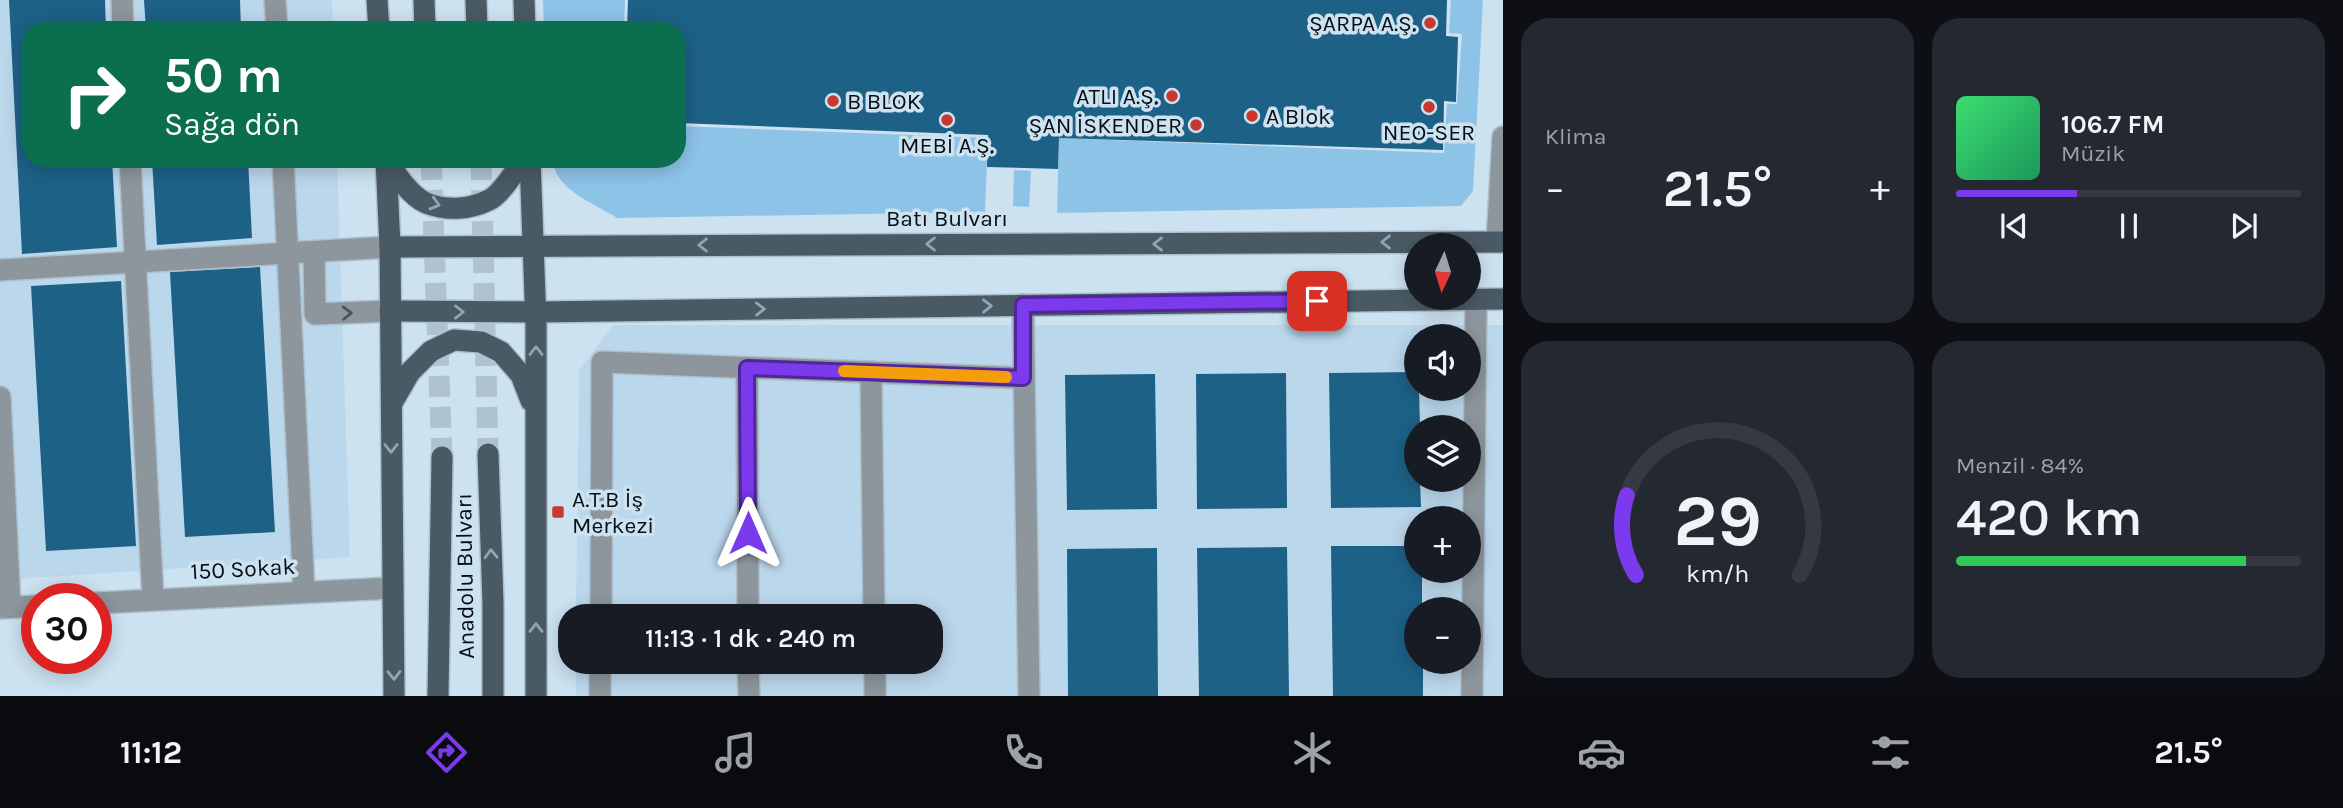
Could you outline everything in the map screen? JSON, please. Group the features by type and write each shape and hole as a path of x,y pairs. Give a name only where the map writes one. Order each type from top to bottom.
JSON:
{"main road":[{"path":"377,0 378,21"},
{"path":"424,0 425,21"},
{"path":"476,0 477,21"},
{"path":"524,0 525,21"},
{"path":"386,168 390,247 394,696"},
{"path":"392,168 401,181 424,202 455,210 491,200 516,168"},
{"path":"530,168 536,312 536,696"},
{"name":"Batı Bulvarı","path":"390,247 1500,242"},
{"path":"1481,299 1503,299"},
{"path":"390,311 536,312 1404,300"},
{"path":"391,404 410,372 431,351 454,340 481,342 501,352 521,375 536,412"},
{"name":"Anadolu Bulvarı","path":"488,454 493,696"},
{"name":"Anadolu Bulvarı","path":"438,696 442,457"}],"street":[{"path":"122,0 123,21"},
{"path":"275,0 276,21"},
{"path":"1500,242 1503,137"},
{"path":"130,168 153,600"},
{"path":"283,168 304,592"},
{"path":"0,270 390,247"},
{"path":"314,253 315,314 390,311"},
{"path":"1023,305 1029,696"},
{"path":"1472,696 1476,310"},
{"path":"600,604 602,362 1023,378"},
{"path":"747,368 748,604"},
{"path":"871,372 874,604"},
{"path":"0,397 5,608"},
{"name":"150 Sokak","path":"112,602 392,588"},
{"path":"600,674 600,696"},
{"path":"748,674 749,696"},
{"path":"875,674 875,696"}],"shaded area":[{"path":"0,0 332,0 333,21 21,21 21,168 337,168 350,557 0,580"},
{"path":"543,0 625,0 624,21 544,21"},
{"path":"1451,0 1483,0 1473,191 1461,206 1057,213 1059,138 1444,153 1447,104 1457,104 1462,34 1449,33"},
{"path":"686,126 988,138 985,212 617,218 577,195 568,188 555,170 686,168"},
{"path":"1014,170 1031,171 1029,207 1013,206"},
{"path":"613,325 1404,325 1404,401 1481,401 1481,325 1503,325 1503,696 576,696 576,674 943,674 943,604 576,604 579,371"}],"building":[{"path":"9,0 105,0 106,21 21,21 21,168 113,168 117,247 22,254"},
{"path":"144,0 240,0 241,21 145,21"},
{"path":"628,0 1447,0 1446,36 1458,37 1456,102 1444,101 1443,150 1059,138 1058,169 987,167 988,135 686,123 686,21 627,21"},
{"path":"153,168 248,168 252,238 157,245"},
{"path":"260,267 275,532 185,537 170,272"},
{"path":"121,281 136,546 46,551 31,286"},
{"path":"1404,372 1404,401 1419,401 1420,415 1404,415 1404,492 1420,492 1421,506 1331,508 1329,373"},
{"path":"1286,373 1287,508 1197,509 1196,374"},
{"path":"1155,374 1157,509 1067,510 1065,375"},
{"path":"1331,546 1404,546 1404,583 1422,583 1422,597 1404,597 1404,674 1423,674 1423,696 1333,696"},
{"path":"1287,547 1289,696 1199,696 1197,548"},
{"path":"1157,548 1158,696 1068,696 1067,549"}],"tunnel":[{"path":"431,168 442,457"},
{"path":"481,168 488,454"}],"slow traffic":[{"path":"844,371 1006,377"}],"place":[{"name":"ŞARPA A.Ş.","path":"1430,23"},
{"name":"ATLI A.Ş.","path":"1172,96"},
{"name":"B BLOK","path":"833,101"},
{"name":"NEO-SER","path":"1429,107"},
{"name":"A Blok","path":"1252,116"},
{"name":"MEBİ A.Ş.","path":"947,120"},
{"name":"ŞAN İSKENDER","path":"1196,125"},
{"name":"A.T.B İş Merkezi","path":"558,512"}],"route":[{"path":"748,533 747,368 1023,378 1023,305 1317,301"}]}
